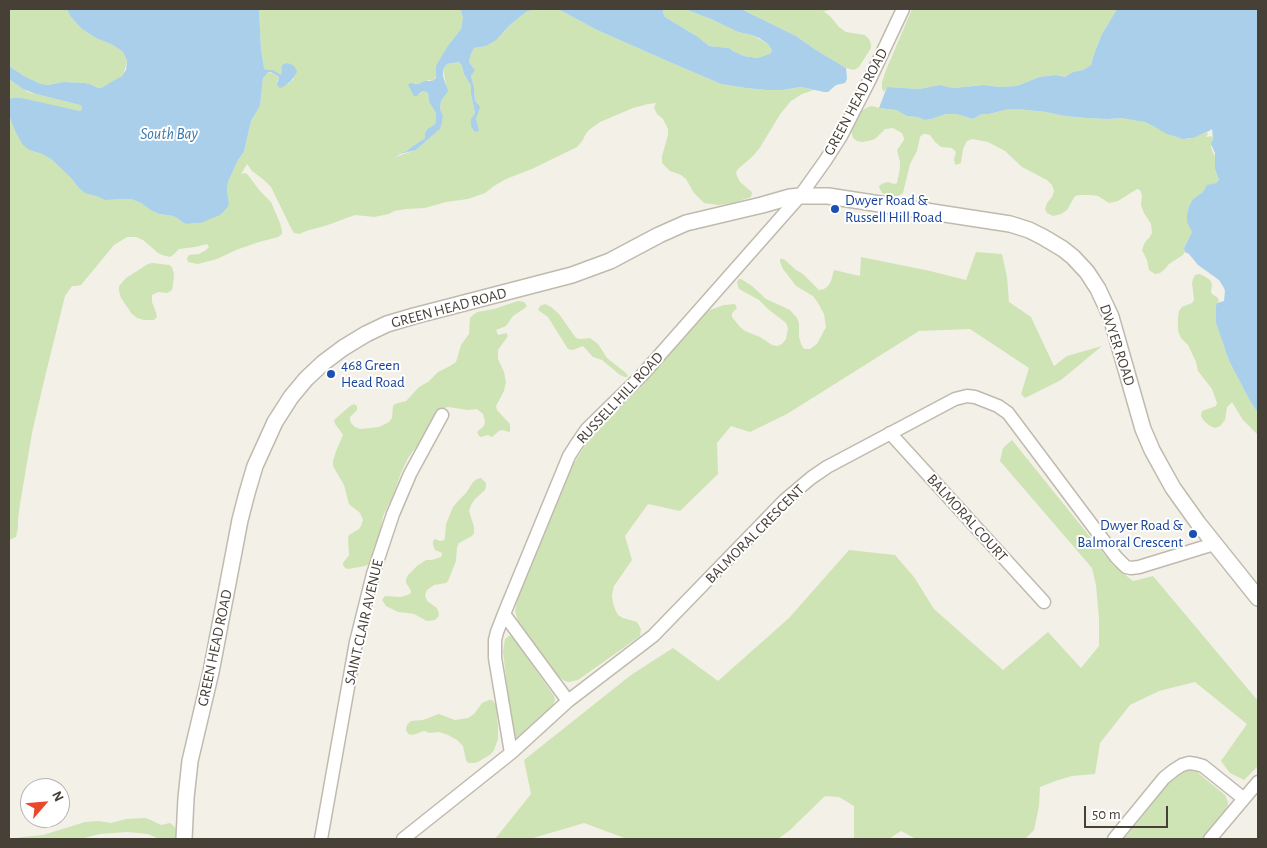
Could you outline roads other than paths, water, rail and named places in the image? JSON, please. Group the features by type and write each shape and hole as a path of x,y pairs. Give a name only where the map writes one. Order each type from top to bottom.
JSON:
{"street":[{"name":"GREEN HEAD ROAD","path":"184,839 190,761 211,672 240,520 247,493 255,466 275,422 291,397 306,379 323,363 344,348 366,334 387,324 572,275 610,260 659,235 686,224 800,196 841,136 903,9"},
{"name":"DWYER ROAD","path":"800,196 837,198 1010,224 1036,233 1063,249 1087,272 1105,304 1111,318 1143,429 1173,488 1214,544 1258,598"},
{"name":"RUSSELL HILL ROAD","path":"511,753 497,668 496,632 562,471 583,434 642,375 800,196"},
{"name":"BALMORAL CRESCENT","path":"403,839 511,753 568,701 653,636 785,500 801,486 827,467 959,397 967,396 981,399 1003,409 1012,418 1123,565 1131,568 1139,567 1214,544"},
{"name":"SAINT CLAIR AVENUE","path":"321,839 356,642 373,574 393,514 410,474 442,415"},
{"name":"BALMORAL COURT","path":"890,433 1044,602"},
{"path":"504,614 568,701"},
{"path":"1114,839 1164,778 1182,765 1189,763 1203,766 1243,798"},
{"path":"1210,839 1258,782"}],"water":[{"name":"South Bay","path":"67,9 259,9 264,68 266,70 273,70 281,75 282,65 287,63 293,65 297,72 291,81 280,88 277,85 279,77 271,72 268,72 263,78 260,106 251,121 244,152 238,160 228,182 229,203 220,215 201,223 186,224 173,216 152,211 131,199 105,200 85,193 51,159 29,150 23,145 9,115 9,100 12,98 21,98 80,111 82,107 23,89 9,79 9,66 41,84 85,83 98,88 122,76 126,70 127,61 123,52 82,29 70,16"},
{"path":"460,9 534,9 526,12 511,24 496,40 486,46 474,48 471,54 469,62 475,70 471,76 475,100 480,107 476,119 479,131 474,131 471,126 471,119 475,113 471,86 462,66 459,62 447,64 443,69 443,76 448,91 441,101 440,109 443,116 440,129 416,150 394,157 396,155 407,151 425,138 427,129 436,122 436,113 429,102 428,93 424,91 414,96 408,85 410,83 418,84 432,81 436,78 436,66 447,47 461,29 463,17"},
{"path":"558,9 663,9 665,17 709,46 729,48 744,56 758,58 770,54 772,51 768,44 759,38 738,32 685,9 741,9 796,36 846,68 847,79 845,83 836,85 828,92 801,87 767,90 721,84 597,30"},
{"path":"1117,9 1258,9 1258,413 1229,361 1216,323 1216,306 1217,303 1224,301 1224,288 1219,280 1198,265 1185,252 1184,248 1192,232 1187,222 1189,206 1193,199 1203,192 1207,185 1216,183 1219,180 1215,169 1215,153 1211,144 1213,139 1212,129 1193,138 1183,139 1167,134 1145,122 1122,118 1086,118 1009,109 982,114 973,119 956,114 946,114 925,120 907,116 896,110 879,108 887,87 919,89 940,85 953,88 984,85 1000,87 1017,86 1039,77 1056,75 1065,77 1073,72 1083,70 1091,65 1102,34"}],"place":[{"name":"Dwyer Road & Russell Hill Road","path":"835,209"},
{"name":"468 Green Head Road","path":"331,374"},
{"name":"Dwyer Road & Balmoral Crescent","path":"1193,534"}]}
